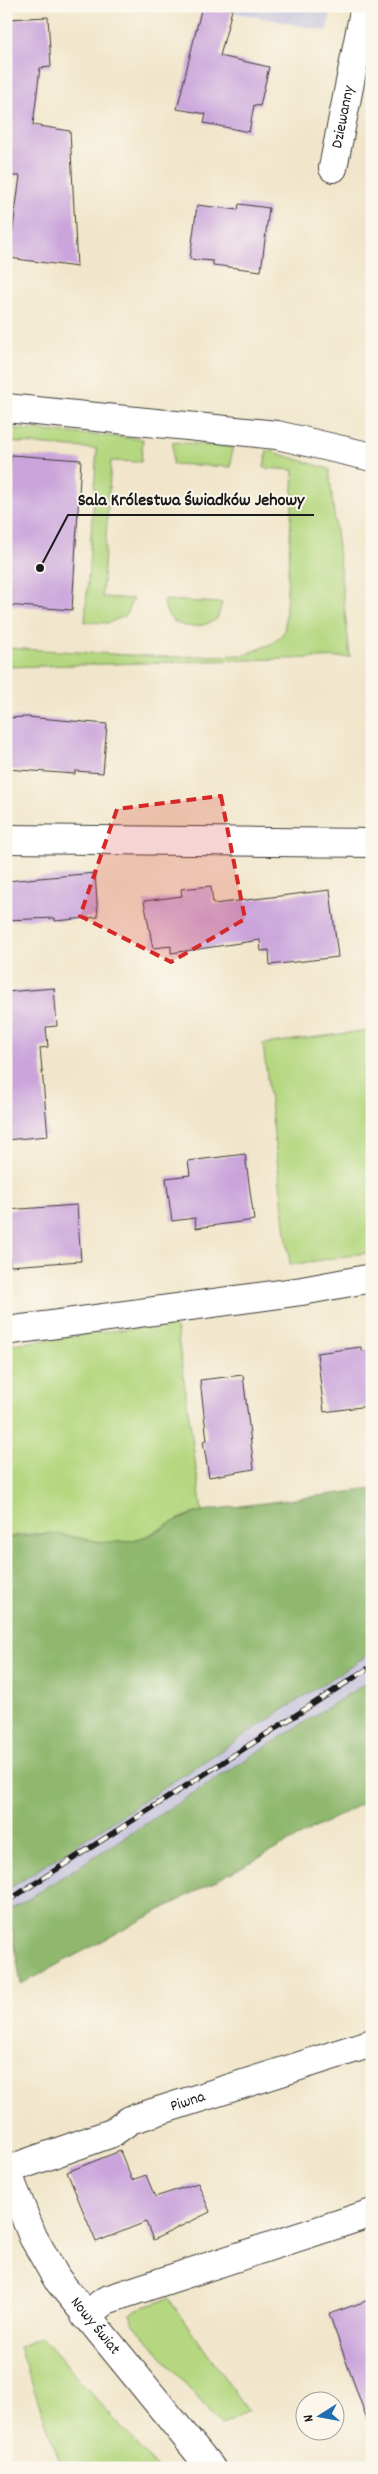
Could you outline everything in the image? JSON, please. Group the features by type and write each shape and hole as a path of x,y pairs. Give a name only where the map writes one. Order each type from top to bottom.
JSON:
{"street":[{"name":"Dziewanny","path":"333,168 365,6"},
{"path":"6,408 277,435 372,457"},
{"path":"6,839 372,842"},
{"path":"6,1331 302,1291 372,1278"},
{"name":"Piwna","path":"6,2170 112,2133 130,2120 372,2043"},
{"name":"Nowy Świat","path":"6,2170 33,2237 57,2279 85,2316 211,2468"},
{"path":"85,2316 106,2300 372,2213"}],"highlighted area":[{"path":"221,796 245,919 171,962 80,916 117,809"}],"shaded area":[{"path":"202,6 332,6 327,31"},
{"path":"372,1643 372,1679 9,1911 6,1878"}],"green space":[{"path":"6,428 143,439 141,462 111,461 102,597 133,599 125,616 108,623 85,622 97,449 8,442 6,462"},
{"path":"173,442 232,447 231,467 172,464"},
{"path":"267,450 329,469 350,657 6,667 6,648 166,657 245,655 273,643 284,632 285,624 294,470 264,468"},
{"path":"164,600 222,603 217,619 200,626 191,626 175,622 166,610"},
{"path":"372,1030 372,1252 290,1265 263,1044"},
{"path":"172,1323 177,1330 202,1511 180,1519 144,1537 124,1542 95,1541 38,1534 6,1538 6,1345"},
{"path":"372,1489 372,1652 7,1890 6,1538 52,1533 102,1542 124,1542 149,1536 175,1521 202,1511"},
{"path":"372,1679 372,1798 21,1984 9,1911"},
{"path":"169,2299 248,2411 221,2425 132,2322 131,2314 137,2309"},
{"path":"42,2337 157,2468 62,2468 19,2347"}],"building":[{"path":"202,6 233,6 220,56 269,67 260,106 254,105 249,132 204,123 206,114 177,109"},
{"path":"48,17 51,67 40,68 33,125 70,131 77,267 9,258 20,176 6,176 6,19"},
{"path":"239,204 269,208 261,271 213,265 213,261 190,259 197,205 238,210"},
{"path":"11,455 81,460 72,610 6,605 6,530"},
{"path":"27,717 107,724 103,773 75,771 75,774 6,769 6,718"},
{"path":"95,873 98,917 55,921 55,918 6,920 6,881"},
{"path":"211,886 213,904 330,890 338,957 270,965 269,950 261,951 260,940 171,953 171,946 153,948 144,901 182,896 181,889"},
{"path":"54,988 57,1026 46,1027 48,1047 40,1048 48,1136 6,1140 6,992"},
{"path":"245,1154 254,1220 196,1228 195,1218 172,1221 166,1178 190,1175 188,1161"},
{"path":"77,1205 81,1261 10,1266 9,1251 6,1251 6,1210"},
{"path":"361,1347 361,1351 372,1350 372,1385 366,1386 368,1406 324,1412 317,1353"},
{"path":"243,1375 254,1469 209,1477 203,1441 207,1440 200,1380"},
{"path":"120,2151 132,2180 146,2175 155,2197 198,2183 210,2212 153,2240 146,2222 96,2242 67,2172"},
{"path":"372,2299 372,2421 368,2422 329,2314"}],"railway":[{"path":"6,1902 372,1666"}],"place":[{"name":"Sala Królestwa Świadków Jehowy","path":"40,568"}]}
